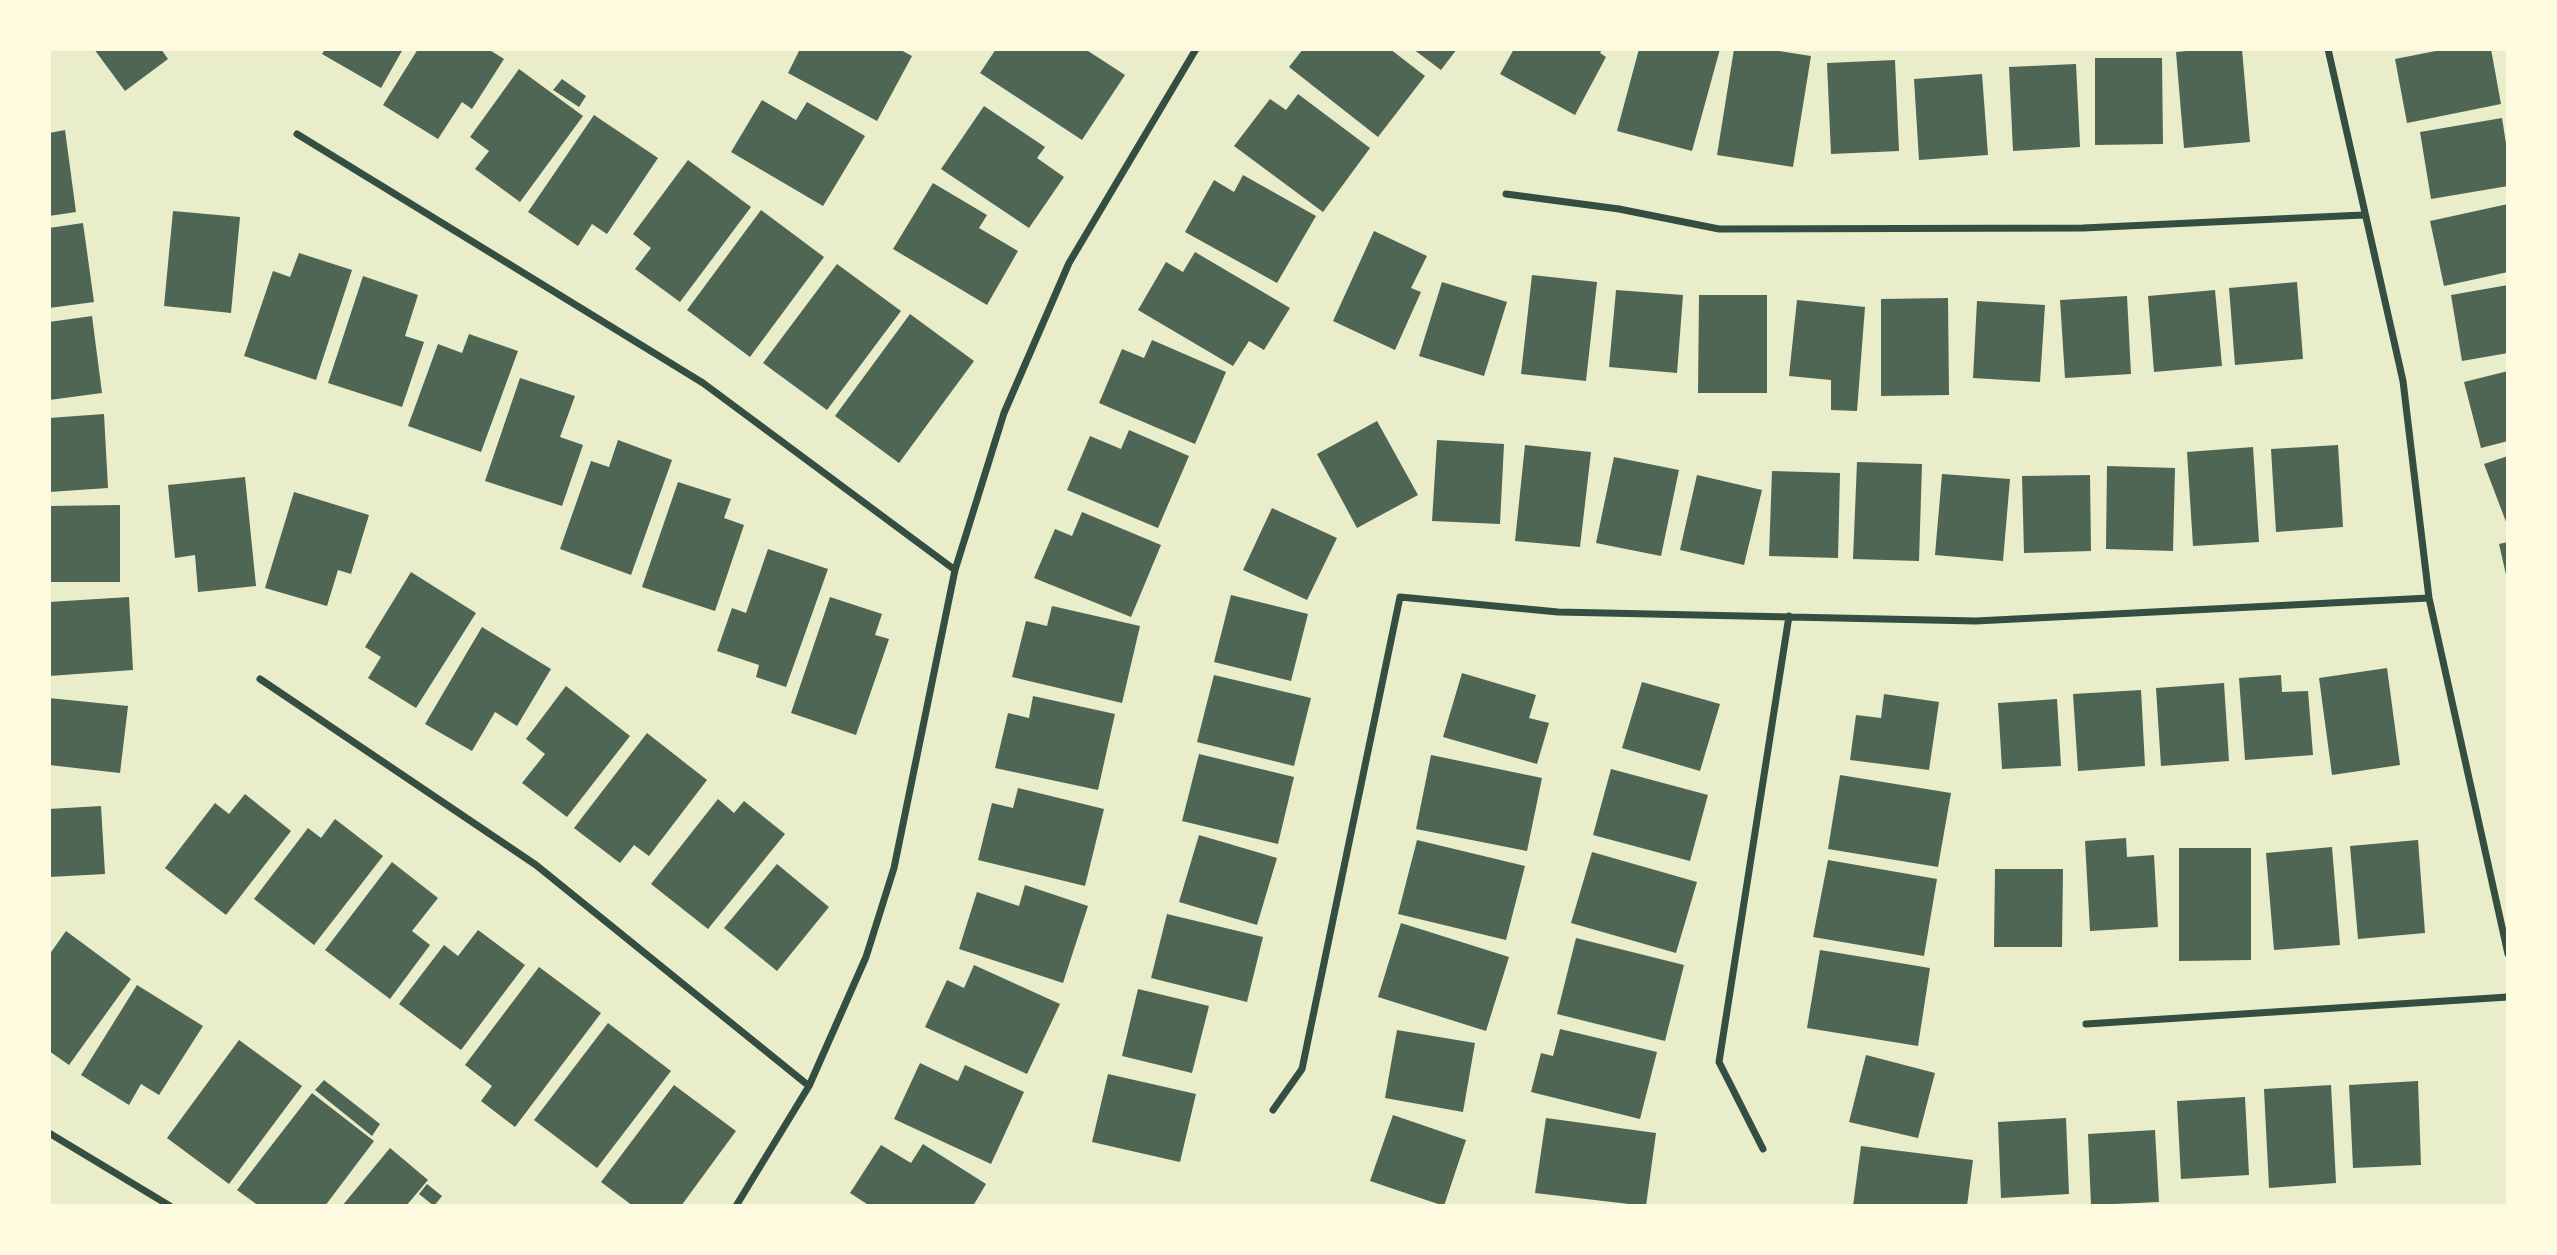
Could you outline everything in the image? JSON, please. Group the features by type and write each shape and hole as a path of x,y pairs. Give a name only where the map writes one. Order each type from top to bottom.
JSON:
{"street":[{"path":"736,1206 809,1086 866,957 894,869 955,570 1004,413 1069,262 1196,49"},
{"path":"2328,49 2403,381 2429,598 2508,954"},
{"path":"297,134 703,383 955,570"},
{"path":"1506,194 1619,209 1719,229 2083,228 2364,215"},
{"path":"1273,1110 1303,1069 1401,597 1558,612 1976,621 2429,598"},
{"path":"1763,1149 1719,1062 1789,616"},
{"path":"260,679 536,865 809,1086"},
{"path":"2086,1024 2508,997"},
{"path":"49,1133 170,1206"}],"building":[{"path":"94,49 161,49 168,59 125,91"},
{"path":"325,49 403,49 381,88 322,54"},
{"path":"418,49 488,49 504,59 472,109 462,102 438,139 383,105"},
{"path":"800,49 899,49 912,56 877,121 788,73"},
{"path":"996,49 1085,49 1125,75 1082,140 980,73"},
{"path":"1303,49 1390,49 1425,76 1378,137 1289,67"},
{"path":"1413,49 1457,49 1441,70"},
{"path":"1514,49 1602,49 1600,53 1606,57 1575,115 1500,74"},
{"path":"1639,49 1720,49 1692,151 1617,131"},
{"path":"1734,49 1766,49 1811,56 1793,167 1717,155"},
{"path":"2242,49 2250,142 2184,148 2176,52"},
{"path":"2446,49 2491,49 2501,104 2407,123 2395,59"},
{"path":"2095,58 2162,58 2163,144 2095,145"},
{"path":"1895,60 1899,151 1831,154 1827,63"},
{"path":"2076,64 2080,147 2013,151 2009,67"},
{"path":"519,69 583,116 520,202 475,169 489,151 470,137"},
{"path":"1982,74 1988,155 1919,160 1914,79"},
{"path":"562,79 586,96 579,107 553,90"},
{"path":"1298,94 1370,148 1323,212 1234,146 1270,99 1286,110"},
{"path":"762,100 796,120 807,102 865,136 823,206 731,152"},
{"path":"984,106 1045,147 1037,158 1064,177 1029,228 941,169"},
{"path":"594,115 658,158 607,234 592,224 578,246 528,212"},
{"path":"2502,118 2508,156 2508,186 2431,199 2420,132"},
{"path":"65,130 76,212 49,216 49,133"},
{"path":"688,160 751,207 680,302 635,269 651,248 633,234"},
{"path":"1243,175 1316,216 1277,283 1185,232 1214,180 1234,192"},
{"path":"933,183 987,215 979,228 1018,251 987,305 893,249"},
{"path":"2508,204 2508,272 2444,286 2430,221"},
{"path":"761,210 824,257 750,357 687,310"},
{"path":"173,211 240,217 231,313 164,306"},
{"path":"83,223 94,302 49,308 49,228"},
{"path":"1374,231 1427,256 1411,288 1421,292 1395,350 1333,321"},
{"path":"1195,252 1290,308 1264,350 1249,341 1233,366 1138,310 1166,262 1183,272"},
{"path":"299,253 352,270 316,380 244,356 273,271 290,277"},
{"path":"837,264 901,311 827,410 763,363"},
{"path":"1532,275 1597,282 1586,381 1521,374"},
{"path":"363,276 418,295 405,336 424,342 402,407 328,383"},
{"path":"1442,282 1507,302 1484,376 1419,356"},
{"path":"2297,282 2303,359 2235,365 2229,288"},
{"path":"2508,285 2508,353 2462,361 2451,295"},
{"path":"1616,290 1683,295 1677,373 1609,367"},
{"path":"2215,290 2222,366 2154,372 2148,296"},
{"path":"1699,295 1767,295 1767,393 1698,393"},
{"path":"2127,296 2131,374 2065,378 2060,300"},
{"path":"1948,298 1949,395 1881,396 1881,299"},
{"path":"1797,300 1865,307 1857,411 1831,410 1831,380 1789,376"},
{"path":"1977,301 2045,305 2040,382 1973,378"},
{"path":"910,314 974,361 899,463 835,416"},
{"path":"92,316 102,393 49,400 49,322"},
{"path":"469,334 518,351 481,452 408,426 438,344 462,353"},
{"path":"1152,340 1226,372 1195,444 1099,403 1122,349 1144,358"},
{"path":"2508,371 2508,441 2481,448 2464,382"},
{"path":"520,378 575,396 560,437 583,445 562,506 485,481"},
{"path":"104,414 108,488 49,492 49,418"},
{"path":"1377,421 1418,495 1357,528 1317,454"},
{"path":"1129,430 1189,456 1158,528 1067,490 1090,436 1121,449"},
{"path":"618,440 672,460 631,575 560,549 591,461 609,467"},
{"path":"1437,440 1504,444 1500,524 1432,521"},
{"path":"1525,445 1591,452 1580,547 1515,541"},
{"path":"2338,445 2343,527 2276,532 2271,449"},
{"path":"2253,447 2259,542 2193,546 2187,452"},
{"path":"2508,456 2508,527 2484,464"},
{"path":"1614,457 1679,470 1661,556 1596,543"},
{"path":"1857,462 1922,464 1919,561 1853,559"},
{"path":"2107,466 2175,468 2173,551 2106,549"},
{"path":"1772,471 1840,473 1838,558 1769,556"},
{"path":"1942,474 2010,479 2003,561 1935,555"},
{"path":"1697,475 1762,490 1744,565 1680,550"},
{"path":"2090,475 2091,551 2024,553 2022,476"},
{"path":"245,477 256,586 198,592 195,555 175,558 168,485"},
{"path":"678,482 731,499 724,518 744,525 715,611 642,587"},
{"path":"294,492 369,515 351,574 338,570 327,606 265,588"},
{"path":"120,505 120,582 49,582 49,506"},
{"path":"1272,508 1337,538 1307,600 1243,570"},
{"path":"1082,512 1161,545 1131,617 1034,578 1055,529 1072,536"},
{"path":"2508,542 2508,579 2507,579 2499,544"},
{"path":"768,549 828,569 786,687 756,677 759,665 717,651 732,608 746,613"},
{"path":"411,572 476,613 416,708 368,678 381,657 365,647"},
{"path":"1231,595 1308,614 1291,681 1214,662"},
{"path":"129,597 133,670 49,676 49,602"},
{"path":"830,597 882,614 875,635 889,639 856,735 791,713"},
{"path":"1052,606 1140,626 1122,703 1012,677 1026,621 1047,626"},
{"path":"482,627 551,669 517,726 495,712 472,751 425,724"},
{"path":"2387,668 2400,765 2332,775 2319,678"},
{"path":"1462,673 1536,695 1529,718 1549,723 1537,764 1443,737"},
{"path":"1214,675 1311,698 1294,766 1197,742"},
{"path":"2281,675 2282,692 2308,691 2313,755 2245,760 2239,678"},
{"path":"1642,682 1720,704 1700,771 1622,748"},
{"path":"2224,683 2229,761 2161,766 2156,688"},
{"path":"566,686 630,736 567,817 522,783 545,754 526,739"},
{"path":"2141,690 2145,766 2078,771 2073,694"},
{"path":"1884,694 1939,702 1929,770 1850,760 1856,715 1881,718"},
{"path":"1033,696 1115,714 1098,790 995,768 1008,713 1029,718"},
{"path":"49,698 128,706 120,773 49,765"},
{"path":"2057,699 2061,766 2002,769 1998,703"},
{"path":"647,733 707,780 649,856 634,845 620,863 574,828"},
{"path":"1199,754 1294,777 1278,844 1182,821"},
{"path":"1431,755 1542,778 1527,851 1416,829"},
{"path":"1611,769 1708,795 1690,861 1593,835"},
{"path":"1840,775 1951,793 1938,867 1828,849"},
{"path":"1018,788 1104,809 1085,886 978,860 992,803 1013,808"},
{"path":"245,794 291,831 226,915 165,868 215,803 229,814"},
{"path":"718,799 734,813 744,801 785,834 708,929 651,884"},
{"path":"101,806 105,874 49,877 49,809"},
{"path":"335,819 383,856 314,945 254,899 308,828 321,838"},
{"path":"1199,835 1277,858 1257,925 1179,902"},
{"path":"2126,838 2127,857 2154,855 2158,927 2090,931 2085,841"},
{"path":"1417,840 1525,866 1506,940 1398,914"},
{"path":"2418,840 2425,933 2358,939 2350,846"},
{"path":"2332,847 2340,945 2274,950 2266,853"},
{"path":"2179,848 2251,848 2251,960 2179,961"},
{"path":"1592,852 1697,882 1676,953 1571,923"},
{"path":"1828,860 1937,879 1924,956 1813,937"},
{"path":"392,862 438,898 412,931 430,945 390,999 325,950"},
{"path":"777,864 829,907 777,971 724,928"},
{"path":"1995,869 2063,869 2062,947 1994,947"},
{"path":"1025,885 1088,906 1063,983 959,949 977,892 1019,906"},
{"path":"1167,914 1263,937 1247,1002 1151,978"},
{"path":"1401,923 1509,957 1486,1031 1378,997"},
{"path":"478,930 525,965 461,1050 399,1004 444,945 458,956"},
{"path":"66,931 131,979 69,1065 49,1051 49,955"},
{"path":"1576,938 1684,965 1665,1041 1557,1014"},
{"path":"1820,950 1930,968 1918,1046 1807,1028"},
{"path":"974,965 1060,1004 1027,1074 925,1027 947,980 964,988"},
{"path":"539,967 601,1013 515,1127 481,1101 492,1086 465,1065"},
{"path":"137,985 203,1026 159,1095 141,1084 129,1105 81,1075"},
{"path":"1138,989 1209,1006 1192,1073 1122,1056"},
{"path":"608,1023 671,1071 597,1168 534,1120"},
{"path":"1560,1029 1657,1052 1640,1119 1531,1092 1541,1053 1553,1056"},
{"path":"1397,1030 1475,1043 1463,1112 1385,1098"},
{"path":"239,1040 302,1086 229,1184 167,1138"},
{"path":"1866,1055 1935,1073 1918,1138 1849,1122"},
{"path":"920,1063 958,1081 965,1065 1024,1092 991,1164 894,1119"},
{"path":"1108,1074 1196,1094 1180,1162 1092,1142"},
{"path":"324,1080 380,1124 372,1136 315,1090"},
{"path":"2418,1081 2421,1165 2353,1168 2349,1085"},
{"path":"674,1085 736,1131 681,1206 633,1206 601,1182"},
{"path":"2331,1085 2336,1183 2269,1188 2264,1089"},
{"path":"312,1093 374,1141 325,1206 259,1206 237,1190"},
{"path":"2245,1097 2249,1175 2181,1179 2177,1101"},
{"path":"1393,1115 1466,1140 1444,1206 1370,1181"},
{"path":"1546,1118 1656,1133 1646,1206 1535,1193"},
{"path":"2066,1118 2069,1194 2001,1198 1998,1122"},
{"path":"2155,1130 2159,1202 2091,1205 2088,1134"},
{"path":"923,1144 986,1184 973,1206 870,1206 850,1193 881,1145 911,1163"},
{"path":"1861,1146 1973,1160 1967,1206 1853,1206"},
{"path":"390,1148 428,1180 406,1206 342,1206"},
{"path":"427,1184 442,1196 434,1206 419,1194"}]}
